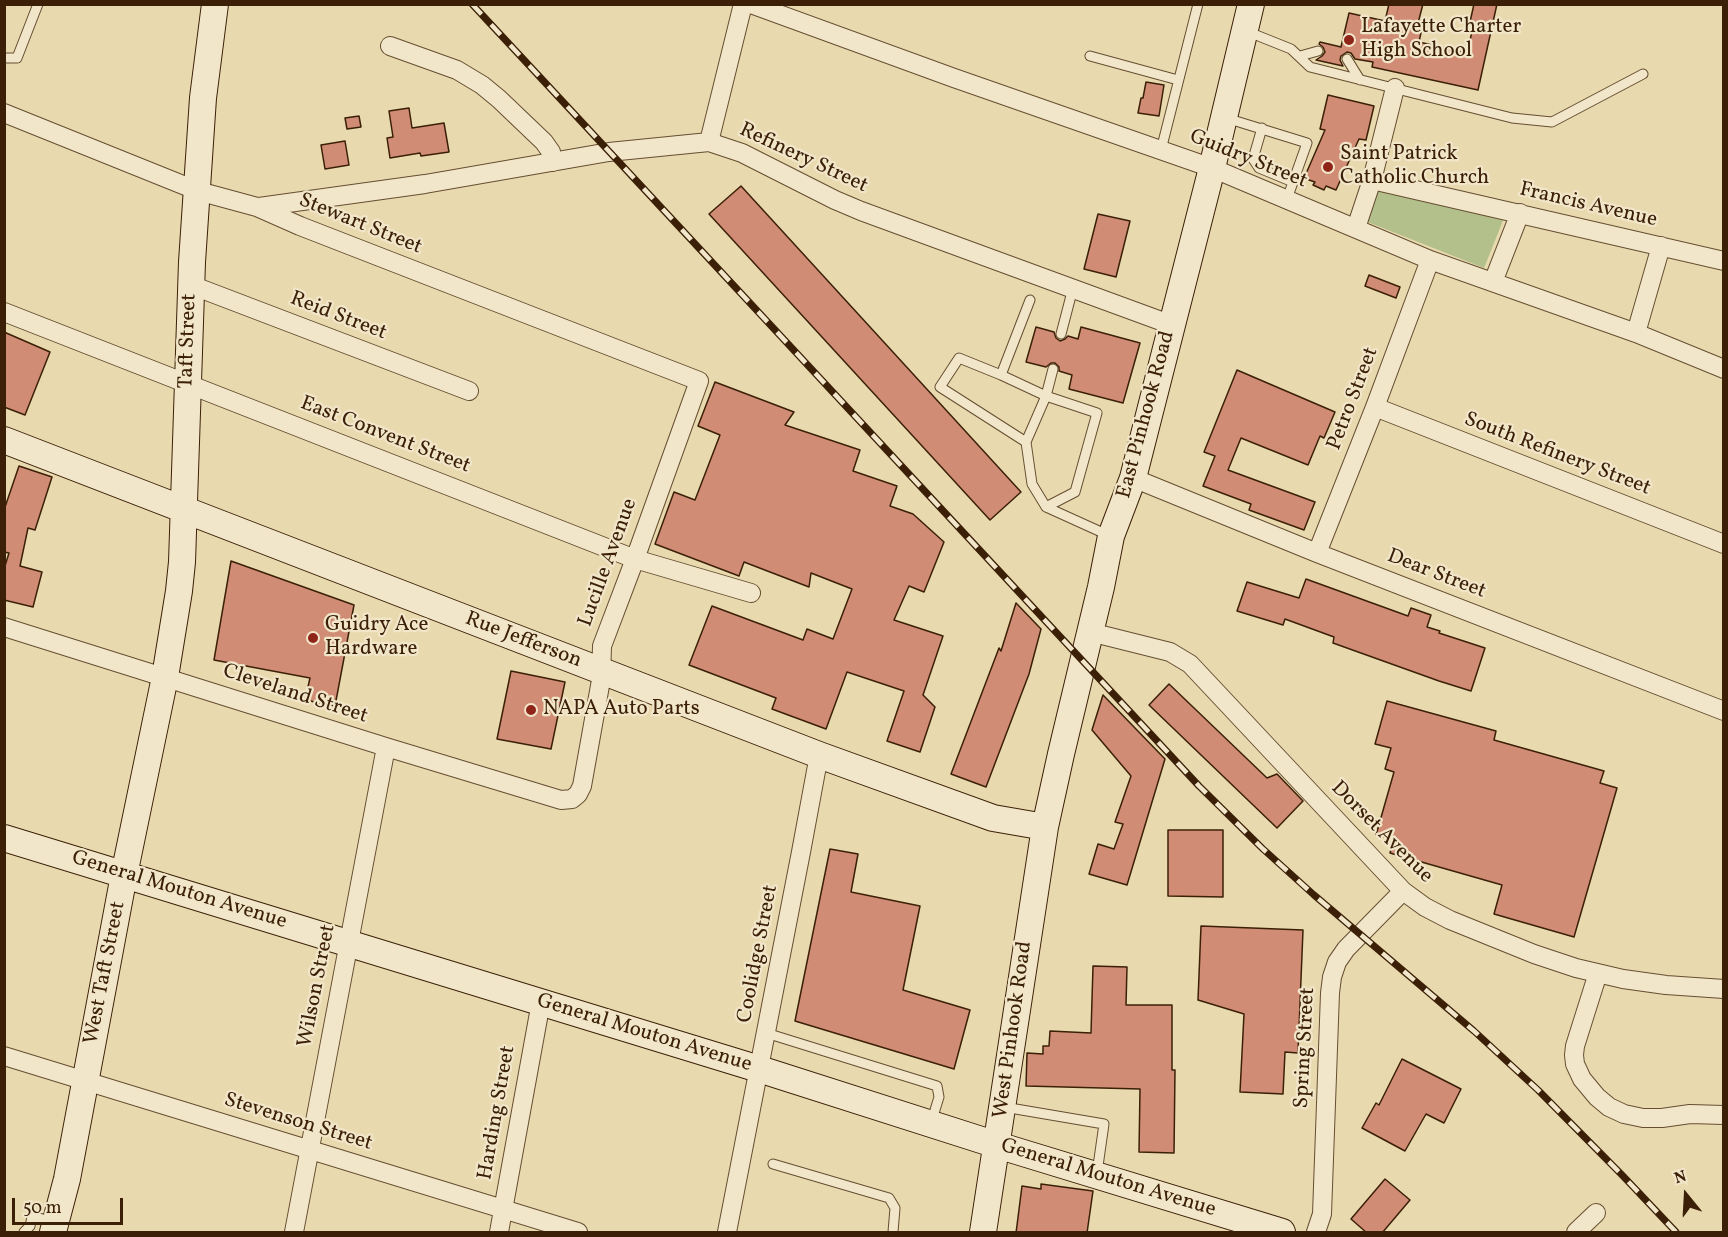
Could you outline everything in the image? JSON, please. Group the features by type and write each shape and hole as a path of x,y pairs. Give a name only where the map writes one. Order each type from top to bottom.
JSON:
{"street":[{"name":"Taft Street","path":"165,677 180,582 191,285 203,98 215,4"},
{"path":"709,142 743,4"},
{"name":"Guidry Street","path":"751,4 1212,168 1290,191 1356,228 1431,260 1636,333 1724,369"},
{"name":"East Pinhook Road","path":"1045,827 1111,536 1133,478 1225,118 1244,12"},
{"path":"390,46 457,70 482,85 544,142 551,152 553,162"},
{"path":"1356,228 1372,180 1395,88"},
{"name":"Stewart Street","path":"4,113 198,191 257,207 300,226 699,381"},
{"name":"Refinery Street","path":"257,207 425,184 609,152 709,142 742,153 861,211 1172,325"},
{"name":"Francis Avenue","path":"1372,180 1724,261"},
{"path":"1494,282 1520,213"},
{"path":"1636,333 1661,246"},
{"name":"Petro Street","path":"1317,553 1431,260"},
{"name":"Reid Street","path":"191,285 469,391"},
{"name":"East Convent Street","path":"4,312 635,559 751,593"},
{"name":"Lucille Avenue","path":"572,799 582,786 602,672 600,659 602,646 699,381"},
{"name":"South Refinery Street","path":"1375,407 1724,544"},
{"name":"Rue Jefferson","path":"4,440 819,755 993,818 1045,827"},
{"name":"Dear Street","path":"1133,478 1317,553 1724,711"},
{"name":"Cleveland Street","path":"4,627 561,800 572,799"},
{"name":"Dorset Avenue","path":"1090,632 1170,652 1190,664 1403,891 1425,907 1450,920 1534,954 1598,973 1623,979 1724,989"},
{"name":"West Taft Street","path":"47,1224 67,1179 124,875 165,677"},
{"name":"Wilson Street","path":"294,1233 386,747"},
{"name":"Coolidge Street","path":"727,1232 819,755"},
{"name":"West Pinhook Road","path":"983,1233 1045,827"},
{"name":"General Mouton Avenue","path":"4,838 759,1069 1282,1233"},
{"name":"Spring Street","path":"1316,1233 1322,1214 1332,977 1337,962 1346,949 1403,891"},
{"path":"1598,973 1574,1055 1575,1064 1582,1079 1597,1097 1609,1107 1624,1114 1643,1118 1690,1114 1724,1115"},
{"name":"Harding Street","path":"500,1233 541,1002"},
{"name":"Stevenson Street","path":"4,1056 578,1233"},
{"path":"1576,1233 1596,1213"}],"lane":[{"path":"4,58 17,58 38,4"},
{"path":"1161,150 1198,4"},
{"path":"1244,12 1300,56 1310,67 1512,118 1552,122 1643,74"},
{"path":"1300,56 1318,51"},
{"path":"1090,56 1178,80"},
{"path":"1347,59 1360,80"},
{"path":"1225,118 1262,128 1307,143 1290,191 1258,168 1252,159 1262,128"},
{"path":"1061,334 1072,288"},
{"path":"1001,375 1030,300"},
{"path":"1026,442 940,387 959,358 1046,396 1097,413 1075,492 1046,507"},
{"path":"1053,369 1046,396 1026,442 1032,484 1046,507 1111,536"},
{"path":"766,1033 937,1086 939,1096 930,1123"},
{"path":"1002,1107 1104,1124 1097,1175"},
{"path":"773,1164 889,1198 895,1208 893,1233"},
{"path":"24,1233 30,1226 47,1224"}],"green space":[{"path":"1376,187 1504,218 1484,268 1365,221"}],"building":[{"path":"1389,4 1423,4 1417,27 1422,28 1419,42 1467,53 1474,23 1470,22 1474,4 1497,4 1478,90 1372,67 1373,62 1355,59 1351,53 1347,52 1341,56 1343,66 1316,60 1325,52 1320,42 1341,47 1349,13 1385,21"},
{"path":"1146,82 1164,85 1159,116 1138,113"},
{"path":"1328,95 1374,106 1366,140 1359,139 1336,190 1326,186 1324,190 1313,185 1315,182 1306,179 1305,176 1325,130 1320,129"},
{"path":"409,108 412,128 444,123 449,152 421,156 420,153 390,158 387,138 393,137 389,111"},
{"path":"359,116 361,127 347,129 345,118"},
{"path":"345,141 349,165 325,169 321,145"},
{"path":"741,186 1021,492 990,520 709,214"},
{"path":"1098,214 1130,221 1116,277 1084,269"},
{"path":"1369,275 1400,287 1396,298 1365,286"},
{"path":"1036,327 1054,332 1060,341 1068,336 1078,339 1081,327 1140,343 1123,403 1069,389 1072,375 1059,371 1055,363 1046,367 1026,362"},
{"path":"4,332 50,352 25,415 4,407"},
{"path":"1237,370 1335,412 1324,438 1320,436 1308,465 1241,438 1228,470 1315,502 1304,530 1249,510 1251,504 1203,486 1215,456 1204,452"},
{"path":"715,382 794,412 785,425 860,450 853,471 897,486 890,506 913,514 944,542 924,592 909,586 894,620 943,636 923,695 935,707 920,752 887,741 904,691 847,672 826,729 772,709 776,698 689,665 712,606 803,640 807,629 833,639 852,589 811,573 809,587 744,562 739,576 655,544 674,492 695,500 720,435 698,426"},
{"path":"19,466 52,477 35,530 28,528 20,566 42,572 33,607 4,600 4,569 9,553 4,552 4,510"},
{"path":"231,561 354,605 335,706 305,700 310,678 214,660"},
{"path":"1306,579 1408,616 1411,608 1431,615 1427,627 1485,648 1471,691 1333,643 1334,637 1285,619 1283,625 1237,611 1247,582 1299,598"},
{"path":"1016,603 1041,629 1029,674 986,787 951,774 999,648 1001,651"},
{"name":"NAPA Auto Parts","path":"511,671 565,682 551,749 497,739"},
{"path":"1169,684 1267,778 1277,774 1303,801 1277,828 1149,705"},
{"path":"1103,695 1165,759 1127,885 1089,874 1098,844 1114,849 1123,824 1115,822 1131,776 1092,730"},
{"path":"1387,701 1496,731 1494,740 1604,771 1600,783 1617,788 1574,937 1494,914 1502,885 1390,853 1392,846 1386,845 1388,838 1376,835 1394,772 1385,769 1391,748 1375,744"},
{"path":"1168,830 1223,830 1223,897 1168,896"},
{"path":"830,849 858,854 851,892 920,906 903,990 970,1010 954,1069 795,1021"},
{"path":"1201,926 1303,930 1298,1053 1285,1052 1283,1094 1240,1092 1244,1014 1198,1000"},
{"path":"1093,966 1127,967 1126,1005 1172,1005 1172,1070 1175,1070 1174,1153 1139,1152 1140,1089 1026,1086 1027,1053 1043,1054 1043,1046 1049,1046 1050,1031 1091,1033"},
{"path":"1402,1059 1461,1089 1444,1123 1426,1114 1405,1151 1362,1128 1376,1103 1379,1105"},
{"path":"1385,1179 1410,1200 1382,1233 1367,1233 1351,1219"},
{"path":"1041,1184 1093,1191 1087,1233 1016,1233 1022,1186 1041,1189"}],"railway":[{"path":"472,4 1199,786 1314,895 1474,1031 1538,1090 1676,1232"}],"place":[{"name":"Lafayette Charter High School","path":"1349,40"},
{"name":"Saint Patrick Catholic Church","path":"1328,167"},
{"name":"Guidry Ace Hardware","path":"313,638"},
{"name":"NAPA Auto Parts","path":"531,710"}]}
